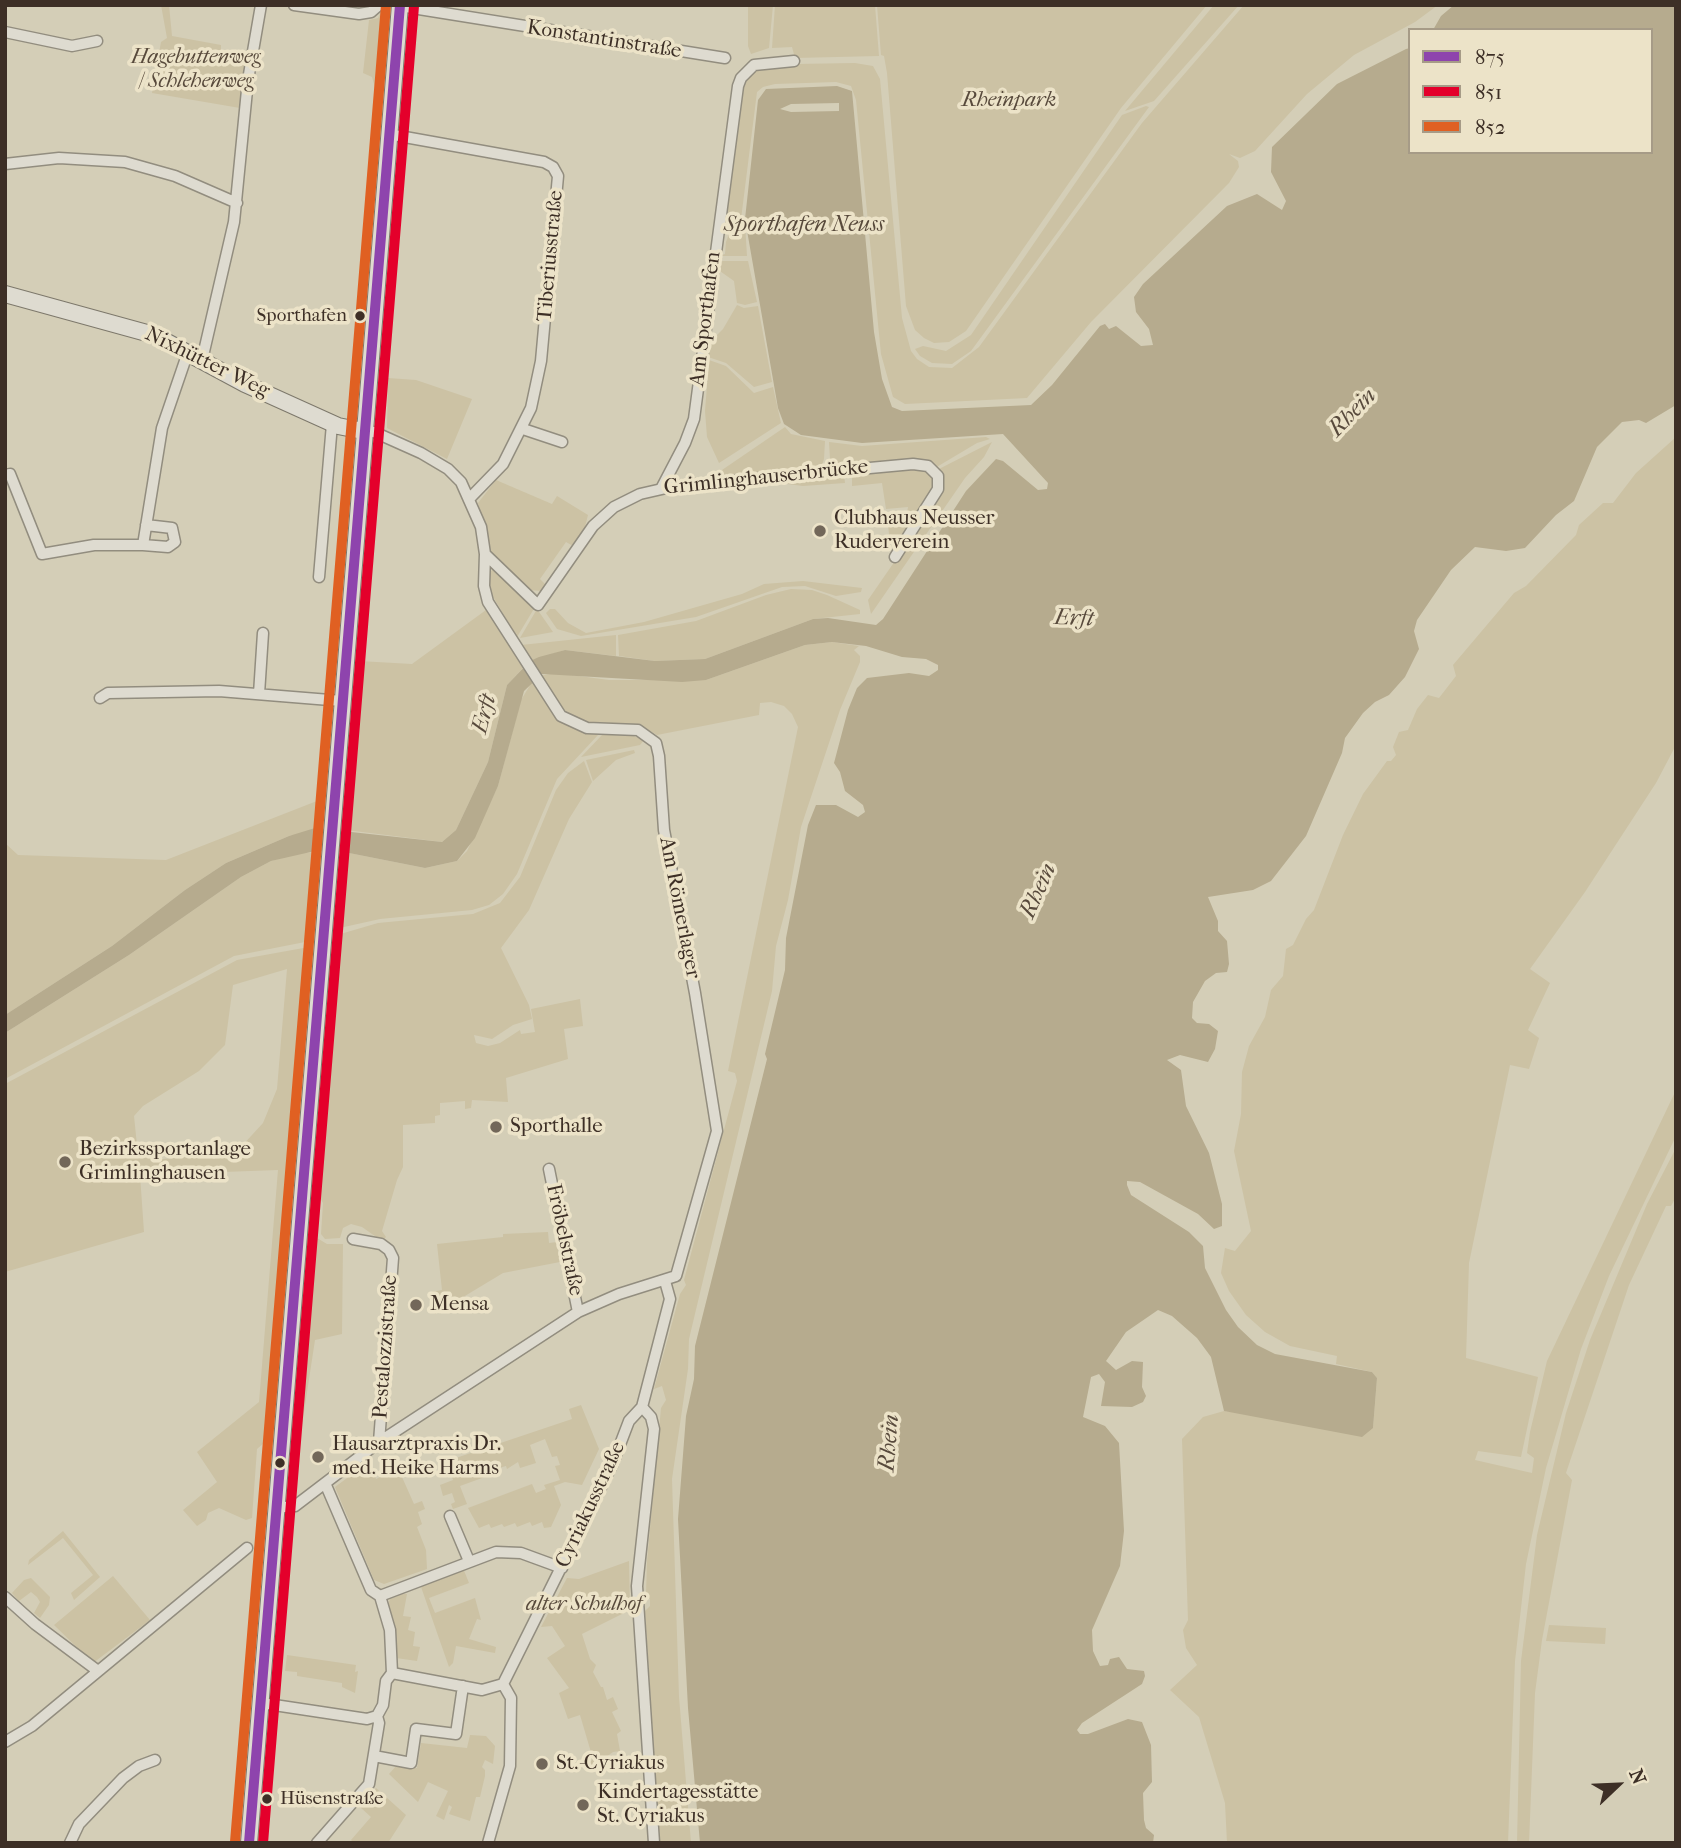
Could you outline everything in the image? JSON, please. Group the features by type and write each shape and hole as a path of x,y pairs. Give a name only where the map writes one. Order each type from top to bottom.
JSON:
{"main road":[{"path":"249,1843 400,6"},
{"name":"Nixhütter Weg","path":"5,295 139,330 195,356 245,384 332,424 363,431"}],"street":[{"path":"143,545 162,428 195,356 237,202 248,80 261,5"},
{"path":"294,5 348,13 375,9"},
{"name":"Konstantinstraße","path":"400,6 725,58"},
{"path":"5,32 72,46 97,41"},
{"name":"Am Sporthafen","path":"662,487 694,419 738,86 741,78 754,65 794,61"},
{"name":"Tiberiusstraße","path":"388,134 544,162 556,171 538,384 523,429 503,464 470,498"},
{"path":"5,164 59,158 125,162 175,176 237,202"},
{"path":"319,577 332,424"},
{"path":"523,429 562,442"},
{"path":"363,431 408,446 449,469 470,498 481,527 485,554"},
{"path":"5,461 7,474 42,555 94,545 168,547 175,542 172,528 146,525"},
{"name":"Grimlinghauserbrücke","path":"485,554 538,606 582,540 604,516 627,499 662,487 913,464 928,466 938,476 938,489 895,557"},
{"name":"Am Römerlager","path":"485,554 485,594 547,698 568,722 587,727 642,731 657,747 664,830 708,1068 716,1134 679,1271 666,1281"},
{"path":"259,695 263,633"},
{"path":"100,698 108,693 219,691 342,701"},
{"name":"Fröbelstraße","path":"549,1169 578,1312"},
{"name":"Pestalozzistraße","path":"353,1239 381,1244 389,1250 393,1258 379,1442"},
{"path":"275,1507 295,1506 379,1442 578,1312 619,1294 666,1281"},
{"name":"Cyriakusstraße","path":"503,1684 613,1463 629,1421 642,1407 670,1299 666,1281"},
{"path":"642,1407 651,1417 654,1429 637,1602 654,1843"},
{"path":"317,1843 369,1784 379,1723 377,1716 383,1705 386,1681 392,1673 390,1630 380,1596 371,1590 325,1483"},
{"path":"450,1516 469,1561"},
{"path":"5,1742 32,1726 247,1548"},
{"path":"380,1596 496,1552 513,1552 562,1568"},
{"path":"5,1597 35,1624 98,1671"},
{"path":"392,1673 491,1689 503,1684 511,1698 510,1766 488,1843"},
{"path":"374,1756 411,1763 416,1729 456,1734 463,1686"},
{"path":"261,1703 367,1719 377,1716"},
{"path":"70,1843 79,1824 123,1778 155,1760"}],"green space":[{"name":"Hagebuttenweg / Schlehenweg","path":"161,5 169,5 172,36 221,45 221,50 249,55 240,108 152,93 161,42 167,38"},
{"path":"384,5 389,5 382,90 376,91 372,77 363,73 369,20 378,18"},
{"path":"748,5 773,5 769,48 751,54 748,46"},
{"path":"775,5 875,5 879,56 795,58 792,47 772,48"},
{"name":"Rheinpark","path":"877,5 1207,5 1121,108 966,331 949,342 934,343 924,338 915,330 906,306 887,73 884,56 881,55"},
{"path":"1214,5 1239,5 1154,101 1125,111"},
{"path":"1244,5 1438,5 1415,22 1354,55 1307,94 1255,151 1240,158 1229,154 1238,161 1239,167 1229,183 1091,322 1027,398 905,404 893,397 881,354 856,100 851,86 836,82 775,84 763,87 757,92 741,219 723,217 743,82 755,69 795,64 855,63 873,66 880,79 902,318 911,351 917,359 929,367 952,368 979,347 1142,123"},
{"path":"1149,107 971,351 952,364 932,363 920,356 915,349 923,346 946,351 971,335 1122,115"},
{"path":"733,223 745,224 747,256 719,256 725,254"},
{"path":"748,261 757,302 745,305 737,303 734,281 717,269 719,262"},
{"path":"737,305 744,308 758,306 772,382 754,387 726,363 708,357 710,342 723,329"},
{"path":"709,360 726,366 754,393 773,387 781,423 719,463 707,437 705,411"},
{"path":"388,378 416,380 472,399 447,459 387,428"},
{"path":"785,427 791,434 825,441 820,471 727,479 722,470"},
{"path":"986,437 990,439 977,443 935,468 835,468 830,459 829,442 862,446"},
{"path":"1676,437 1676,745 1656,783 1585,892 1530,969 1550,983 1528,1030 1539,1038 1529,1069 1510,1065 1469,1263 1466,1358 1538,1377 1521,1457 1478,1451 1475,1460 1532,1473 1534,1458 1527,1453 1547,1361 1676,1090 1676,1136 1609,1276 1581,1349 1546,1468 1526,1564 1515,1661 1508,1843 1227,1843 1225,1803 1199,1717 1170,1690 1197,1665 1186,1648 1183,1630 1188,1620 1182,1439 1203,1417 1224,1411 1373,1428 1377,1378 1372,1372 1336,1364 1337,1356 1290,1346 1265,1332 1246,1315 1229,1291 1221,1273 1225,1248 1235,1251 1251,1231 1234,1151 1241,1114 1242,1072 1249,1046 1265,1017 1271,990 1283,976 1286,949 1293,945 1306,919 1314,910 1343,835 1363,794 1387,761 1391,761 1396,755 1393,747 1399,732 1408,730 1417,709 1428,695 1439,698 1456,676 1453,665 1514,593 1526,586 1576,535 1579,525 1603,503 1613,503 1636,473"},
{"path":"992,442 871,614 868,600 937,500 937,470"},
{"path":"915,467 934,474 936,485 900,542 890,543 888,525 905,524 908,507 886,509 882,483 852,486 852,473"},
{"path":"844,474 845,483 803,486 772,482"},
{"path":"496,480 552,504 557,496 588,515 584,531 573,546 566,542 540,579 546,585 542,591 528,590 490,551 478,503"},
{"path":"494,569 535,607 517,637 489,590 488,573"},
{"path":"803,581 862,588 861,592 836,596 805,586 782,587 696,617 581,636 557,629 546,613 555,609 568,623 586,633 644,622 742,594 764,584"},
{"path":"791,589 812,590 827,595 860,610 860,614 813,619 705,659 655,661 619,656 618,635 696,621 766,595"},
{"path":"537,609 553,632 520,638"},
{"path":"486,610 523,668 507,685 488,762 456,830 442,842 346,830 359,661 412,664"},
{"path":"616,635 616,656 565,650 530,661 521,645"},
{"path":"832,642 859,646 854,650 860,656 860,662 840,710 801,827 788,900 776,946 772,991 689,1339 688,1369 672,1479 679,1697 691,1843 660,1843 645,1611 650,1606 650,1599 646,1595 647,1562 661,1408 666,1400 662,1386 654,1389 680,1294 686,1285 684,1280 737,1081 735,1073 728,1071 798,727 792,714 784,706 771,702 760,703 759,715 657,735 640,725 588,724 566,715 539,676 556,673 609,680 706,680 805,645"},
{"path":"532,682 560,722 598,735 557,779 517,874 503,894 489,905 472,910 380,919 335,929 344,852 425,868 457,861 467,851 498,786 521,700"},
{"path":"602,735 631,735 644,740 640,745 581,757"},
{"path":"634,750 635,753 616,760 593,781 586,760"},
{"path":"584,761 592,782 569,819 529,910 501,948 529,1005 532,1019 513,1025 492,1039 474,1035 476,1043 488,1046 500,1043 520,1030 521,1034 535,1032 531,1009 580,999 583,1026 564,1029 568,1059 506,1078 508,1102 472,1100 471,1108 465,1109 465,1101 440,1103 440,1115 435,1116 435,1123 403,1125 403,1167 382,1231 386,1237 382,1241 362,1227 351,1224 343,1228 340,1238 325,1239 321,1234 323,1203 317,1192 337,967 337,935 378,923 473,914 500,903 520,877 556,790 568,773"},
{"path":"322,799 323,829 289,836 226,863 185,890 112,946 5,1015 5,843 18,855 166,860"},
{"path":"320,852 310,941 234,956 5,1079 5,1033 129,955 241,877 271,861 298,853"},
{"path":"309,947 271,1410 265,1442 257,1449 252,1518 246,1520 219,1508 208,1513 206,1520 197,1526 183,1510 217,1482 197,1452 259,1402 278,1170 140,1175 144,1232 5,1272 5,1084 237,960","holes":["287,969 277,1089 263,1123 240,1148 220,1154 163,1159 138,1155 134,1116 143,1106 199,1071 225,1045 233,985"]},
{"path":"329,961 333,971 296,1400 290,1447 286,1447"},
{"path":"1676,1148 1676,1197 1671,1206 1666,1206 1629,1285 1566,1473 1572,1480 1542,1640 1535,1693 1529,1843 1517,1843 1521,1661 1537,1535 1566,1413 1590,1340 1647,1204"},
{"path":"296,1159 274,1445 270,1445 274,1412"},
{"path":"317,1202 320,1207 317,1238 327,1244 343,1244 342,1334 315,1340 297,1458 294,1447"},
{"path":"548,1232 549,1243 557,1242 560,1262 503,1273 435,1314 431,1292 442,1290 437,1244 503,1237 503,1234"},
{"path":"581,1405 599,1449 582,1485 565,1482 554,1486 561,1505 551,1527 544,1528 542,1522 532,1526 530,1522 517,1527 515,1523 491,1528 489,1524 479,1528 468,1508 532,1484 536,1493 546,1489 544,1485 560,1480 555,1466 560,1465 557,1456 552,1457 545,1439 530,1445 536,1463 520,1468 518,1462 507,1469 506,1466 495,1469 496,1473 460,1486 467,1504 453,1509 451,1504 455,1502 452,1493 443,1496 440,1485 453,1480 447,1464 450,1460 572,1419 569,1409"},
{"path":"370,1461 376,1479 398,1468 414,1504 422,1501 425,1509 418,1512 422,1524 417,1527 426,1550 427,1569 384,1584 374,1580 335,1487"},
{"path":"63,1531 100,1577 74,1600 71,1593 93,1575 63,1538 28,1565 29,1560"},
{"name":"alter Schulhof","path":"629,1561 630,1610 582,1634 590,1659 596,1665 593,1672 603,1687 607,1700 613,1697 618,1709 612,1712 621,1731 617,1734 620,1751 613,1752 588,1770 587,1765 593,1759 580,1715 568,1719 559,1693 569,1688 547,1658 565,1646 552,1626 541,1627 567,1578 579,1579"},
{"path":"463,1568 469,1583 429,1598 435,1613 475,1598 481,1620 477,1619 469,1639 496,1647 495,1653 456,1646 453,1663 449,1667 420,1584"},
{"path":"113,1576 150,1620 93,1663 54,1625"},
{"path":"31,1578 50,1597 49,1605 40,1618 34,1613 40,1602 37,1597 31,1592 19,1601 12,1593 24,1580"},
{"path":"407,1594 403,1616 411,1617 408,1630 415,1632 413,1646 420,1647 417,1661 396,1658 387,1606 390,1599"},
{"path":"1549,1625 1606,1628 1605,1644 1546,1641"},
{"path":"287,1655 356,1665 355,1672 358,1671 355,1693 342,1687 342,1683 297,1676 297,1672 285,1671"},
{"path":"470,1735 486,1736 495,1746 493,1764 485,1760 482,1767 485,1776 470,1821 449,1814 452,1807 449,1805 444,1820 436,1816 448,1791 428,1782 418,1802 389,1774 397,1765 417,1768 421,1743 467,1748"},
{"path":"376,1788 406,1815 388,1843 354,1843 351,1840 371,1817 360,1807"}],"water":[{"path":"1454,5 1676,5 1676,405 1646,423 1639,420 1622,422 1597,447 1574,501 1556,515 1525,548 1506,551 1475,547 1451,570 1417,620 1414,631 1419,649 1405,677 1389,695 1375,702 1363,713 1345,738 1342,753 1306,836 1271,881 1253,890 1208,897 1218,921 1218,931 1227,941 1229,964 1227,972 1216,973 1205,981 1193,1002 1192,1018 1197,1023 1209,1024 1218,1031 1215,1049 1208,1062 1180,1055 1167,1060 1181,1070 1186,1106 1209,1153 1222,1204 1222,1226 1214,1229 1198,1214 1140,1182 1127,1181 1131,1195 1189,1232 1203,1246 1205,1268 1226,1310 1238,1327 1257,1345 1275,1354 1372,1372 1377,1378 1373,1428 1362,1437 1224,1411 1211,1357 1197,1338 1172,1316 1158,1310 1126,1332 1106,1361 1116,1370 1132,1361 1143,1362 1142,1387 1146,1396 1143,1402 1132,1407 1101,1406 1105,1382 1099,1374 1091,1377 1083,1417 1105,1426 1119,1443 1124,1531 1120,1566 1092,1630 1093,1651 1100,1666 1108,1665 1110,1659 1119,1657 1127,1669 1144,1671 1145,1676 1142,1684 1082,1723 1077,1730 1080,1734 1088,1734 1128,1719 1142,1722 1151,1745 1152,1782 1143,1793 1144,1820 1146,1828 1154,1835 1153,1843 700,1843 688,1708 678,1519 686,1416 694,1379 695,1346 767,1059 765,1054 785,970 786,938 808,825 816,805 836,805 858,817 865,812 863,805 845,791 840,772 834,763 848,710 857,688 867,678 909,673 929,676 938,670 938,665 926,659 902,657 866,646 832,642 805,645 706,680 682,682 542,674 524,691 498,786 475,838 457,861 425,868 344,852 315,851 271,861 241,877 129,955 5,1033 5,1015 112,946 185,890 226,863 289,836 315,828 442,842 456,830 488,762 507,685 530,661 565,650 655,661 705,659 813,619 828,618 876,625 883,619 966,491 996,459 1003,461 1038,490 1047,489 1048,483 1003,434 862,443 801,435 784,424 778,408 745,219 758,100 766,89 837,86 852,91 874,332 882,379 892,407 902,411 1031,405 1052,385 1100,326 1105,324 1109,329 1116,326 1141,346 1153,345 1149,329 1136,312 1134,297 1143,284 1227,206 1257,194 1282,210 1286,201 1271,172 1272,147 1337,84 1406,49 1408,154 1653,154 1653,28 1434,28 1441,16"}],"pier":[{"path":"839,103 839,111 791,112 780,109 791,104"}],"transit line":[{"name":"852","path":"235,1842 386,5"},
{"name":"875","path":"249,1843 400,5"},
{"name":"851","path":"263,1843 414,6"}],"place":[{"name":"Sporthafen","path":"360,316"},
{"name":"Clubhaus Neusser Ruderverein","path":"820,531"},
{"name":"Sporthalle","path":"496,1127"},
{"name":"Bezirkssportanlage Grimlinghausen","path":"65,1162"},
{"name":"Mensa","path":"416,1305"},
{"name":"Hausarztpraxis Dr. med. Heike Harms","path":"318,1457"},
{"name":"St.-Cyriakus","path":"542,1764"},
{"name":"Hüsenstraße","path":"267,1799"},
{"name":"Kindertagesstätte St. Cyriakus","path":"583,1805"}],"water label":[{"name":"Sporthafen Neuss","path":"804,225"},
{"name":"Rhein","path":"1353,413"},
{"name":"Erft","path":"1074,619"},
{"name":"Erft","path":"485,714"},
{"name":"Rhein","path":"1039,891"},
{"name":"Rhein","path":"890,1443"}]}
